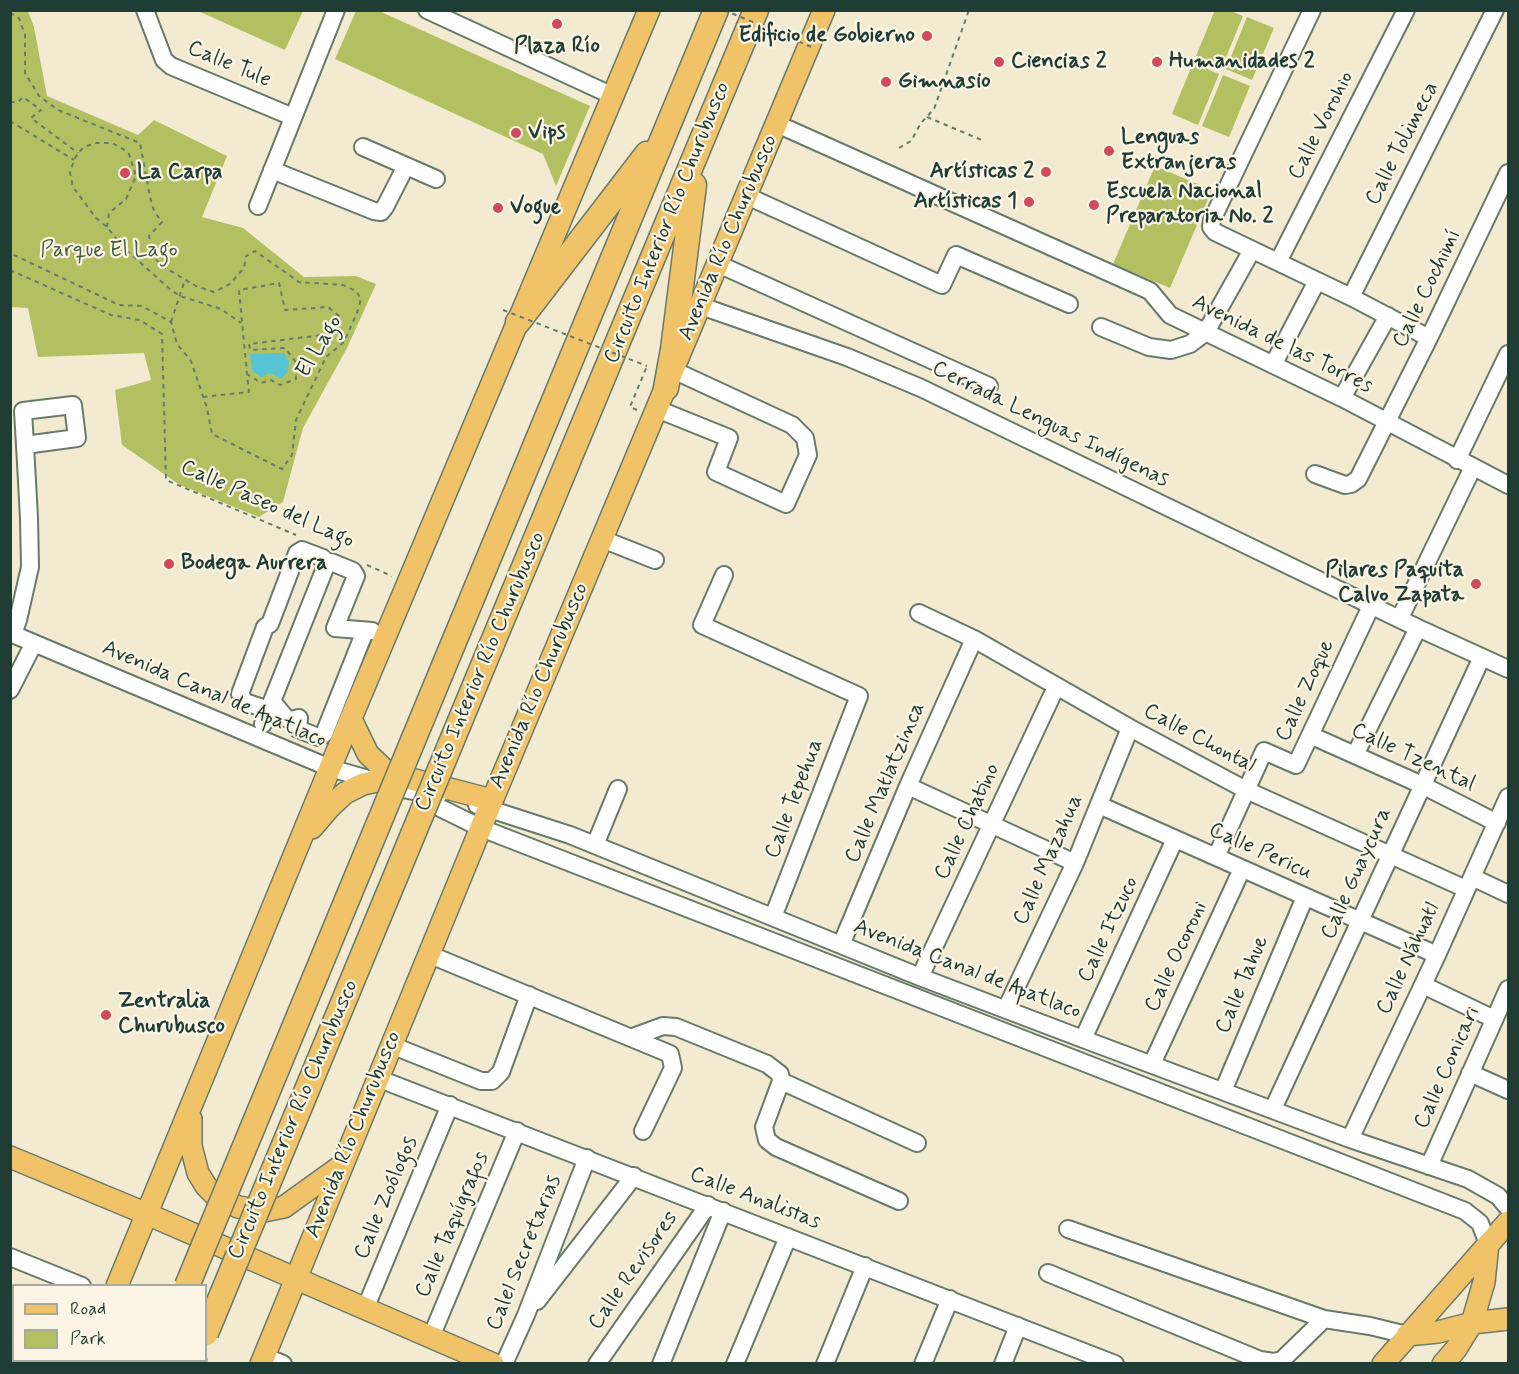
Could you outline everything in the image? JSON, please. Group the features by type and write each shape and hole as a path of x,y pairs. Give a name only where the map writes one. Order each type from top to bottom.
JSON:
{"highway":[{"name":"Circuito Interior Río Churubusco","path":"188,1284 716,10"},
{"name":"Circuito Interior Río Churubusco","path":"207,1331 756,10"},
{"path":"510,316 667,128"},
{"path":"662,396 673,349 693,191 703,140"}],"main road":[{"path":"118,1284 408,583 510,316 613,96 649,10"},
{"name":"Avenida Río Churubusco","path":"269,1361 296,1278 377,1077 824,10"},
{"path":"351,719 368,754 388,773 490,804"},
{"path":"298,846 340,797 357,786 378,782"},
{"path":"191,1106 191,1146 198,1173 211,1192 230,1203 255,1210 277,1209 296,1200 341,1166"},
{"path":"10,1157 493,1364"},
{"path":"1383,1364 1509,1222"},
{"path":"1443,1364 1472,1323 1484,1282 1488,1244"},
{"path":"1407,1335 1438,1332 1472,1323 1509,1319"}],"street":[{"name":"Calle Tule","path":"145,10 164,60 171,66 293,117"},
{"path":"258,206 336,10"},
{"path":"427,10 613,96"},
{"path":"1312,10 1212,220 1211,227 1215,232 1351,297 1430,338"},
{"name":"Calle Vorohio","path":"1278,262 1406,10"},
{"name":"Calle Tolimeca","path":"1351,297 1495,10"},
{"name":"Avenida de las Torres","path":"777,124 1150,291 1170,315 1342,398 1509,485"},
{"path":"363,147 436,178"},
{"path":"272,170 381,212 406,165"},
{"name":"Calle Cochimí","path":"1315,474 1345,485 1358,479 1430,338 1509,173"},
{"path":"747,196 942,285 956,255 1069,304"},
{"path":"1101,327 1149,347 1170,350 1190,344 1206,332 1252,250"},
{"path":"718,264 989,386"},
{"path":"1273,365 1317,281"},
{"name":"Cerrada Lenguas Indígenas","path":"700,306 847,357 921,388 1418,628 1509,669"},
{"path":"1342,398 1388,316"},
{"path":"1400,618 1509,354"},
{"path":"662,396 792,425 805,438 808,455 786,504 716,472 729,438 662,396"},
{"path":"12,634 18,620 30,567 25,445"},
{"path":"602,539 655,560"},
{"path":"233,711 265,627 270,624 297,553 302,550 323,558 327,563"},
{"path":"240,694 244,702 268,712 291,720 299,718 298,729 318,737 324,734 369,631 335,628 356,576 353,571 331,562 327,563"},
{"path":"268,712 327,563"},
{"name":"Calle Tepehua","path":"724,575 702,625 859,696 773,917"},
{"name":"Calle Zoque","path":"1246,790 1264,751 1296,765 1372,604"},
{"name":"Calle Chontal","path":"919,613 974,639 1056,687 1246,790 1390,855 1469,883 1509,894"},
{"path":"1355,755 1418,628"},
{"name":"Avenida Canal de Apatlaco","path":"12,634 330,768 403,789 490,804 1083,1040 1479,1185 1498,1196 1509,1208"},
{"name":"Calle Matlatzinca","path":"841,945 908,786 974,639"},
{"path":"10,690 34,643"},
{"name":"Calle Guaycura","path":"1273,1109 1482,657"},
{"name":"Calle Chatino","path":"920,977 1056,687"},
{"name":"Calle Mazahua","path":"1006,1009 1075,863 1130,728"},
{"name":"Calle Tzental","path":"1310,735 1422,785 1497,823"},
{"path":"908,786 1075,863"},
{"name":"Avenida Canal de Apatlaco","path":"403,789 481,828 1465,1211 1480,1223 1488,1244"},
{"path":"596,845 618,789"},
{"path":"1216,857 1246,790"},
{"name":"Calle Náhuatl","path":"1350,1139 1509,797"},
{"name":"Calle Pericu","path":"1099,805 1437,955"},
{"name":"Calle Itzuco","path":"1083,1040 1176,839"},
{"name":"Calle Ocoroni","path":"1152,1064 1242,869"},
{"name":"Calle Tahue","path":"1223,1091 1305,897"},
{"path":"428,954 670,1054 673,1068 643,1131"},
{"path":"1423,985 1501,1011"},
{"name":"Calle Conicari","path":"1429,1166 1509,989"},
{"path":"391,1045 481,1082 492,1081 501,1072 529,995"},
{"path":"633,1037 663,1026 676,1027 768,1064 780,1074 782,1081 764,1127 767,1140 776,1147 899,1202"},
{"path":"1470,1073 1509,1090"},
{"name":"Calle Analistas","path":"377,1077 950,1299 1018,1326 1089,1359 1116,1364"},
{"path":"782,1081 917,1143"},
{"name":"Calle Zoólogos","path":"365,1309 450,1105"},
{"path":"1300,1148 1312,1124"},
{"name":"Calle Taquígrafos","path":"431,1337 517,1131"},
{"name":"Calel Secretarias","path":"504,1364 526,1315 587,1158"},
{"path":"526,1315 634,1176"},
{"path":"661,1364 716,1208"},
{"name":"Calle Revisores","path":"597,1364 716,1208"},
{"path":"1068,1229 1324,1319 1370,1326 1407,1335"},
{"path":"735,1364 788,1237"},
{"path":"10,1257 77,1284"},
{"path":"825,1364 865,1266"},
{"path":"1048,1273 1260,1360 1274,1362 1282,1360 1324,1319"},
{"path":"923,1364 950,1299"},
{"path":"1003,1364 1018,1326"}],"path":[{"path":"724,10 814,48"},
{"path":"899,148 911,141 934,109 969,10"},
{"name":"El Lago","path":"10,13 19,18 25,35 25,73 39,96 58,110 140,143 150,197 154,211 162,222 149,236 152,256 164,267 196,286 214,292 230,284 244,268 246,256 255,251 299,282 342,285 356,291 361,299 344,342 326,357 296,420 292,455 282,469 212,434 203,397 190,361 177,344 171,322"},
{"path":"10,102 18,102 24,97 41,110 31,118 78,153"},
{"path":"927,117 984,141"},
{"path":"10,121 74,160"},
{"path":"107,227 109,213 126,198 136,176 129,154 112,143 95,143 84,147 78,153 70,173 73,187 96,218 107,227 123,247 180,296 221,309 242,324"},
{"path":"10,253 119,305 142,306 171,322 185,280"},
{"name":"Calle Paseo del Lago","path":"10,270 111,315 140,320 162,334 166,480 298,536"},
{"path":"203,397 249,392 247,374 242,324 239,290 279,283 285,310 328,307 339,316 339,324 331,334 249,344 250,350 285,348 295,361 296,379 280,385 271,380 261,383 247,374"},
{"path":"510,316 646,366 630,407 662,396"},
{"name":"Calle Paseo del Lago","path":"364,564 408,583"}],"green space":[{"path":"1215,10 1231,11 1243,16 1222,67 1196,56"},
{"name":"Parque El Lago","path":"11,11 28,11 34,27 47,96 138,135 154,120 227,156 202,217 243,228 304,277 356,276 376,284 347,348 303,428 283,502 259,517 180,485 122,445 115,390 151,380 144,353 38,357 28,308 11,307"},
{"path":"198,11 303,11 285,50"},
{"path":"356,11 379,11 590,106 556,186 543,154 335,59"},
{"path":"1247,17 1274,28 1252,80 1226,69"},
{"path":"1193,63 1219,74 1198,125 1172,114"},
{"path":"1223,75 1250,86 1229,137 1202,126"},
{"path":"1155,166 1212,190 1170,288 1113,264"}],"water":[{"path":"284,353 289,361 288,371 281,379 270,373 261,377 252,371 250,354"}],"place":[{"name":"Plaza Río","path":"557,24"},
{"name":"Edificio de Gobierno","path":"927,36"},
{"name":"Ciencias 2","path":"999,62"},
{"name":"Humanidades 2","path":"1157,62"},
{"name":"Gimnasio","path":"886,82"},
{"name":"Vips","path":"516,133"},
{"name":"Lenguas Extranjeras","path":"1109,151"},
{"name":"Artísticas 2","path":"1046,172"},
{"name":"La Carpa","path":"125,173"},
{"name":"Artísticas 1","path":"1029,202"},
{"name":"Escuela Nacional Preparatoria No. 2","path":"1094,205"},
{"name":"Vogue","path":"498,208"},
{"name":"Bodega Aurrera","path":"169,564"},
{"name":"Pilares Paquita Calvo Zapata","path":"1476,584"},
{"name":"Zentralia Churubusco","path":"106,1015"}]}
